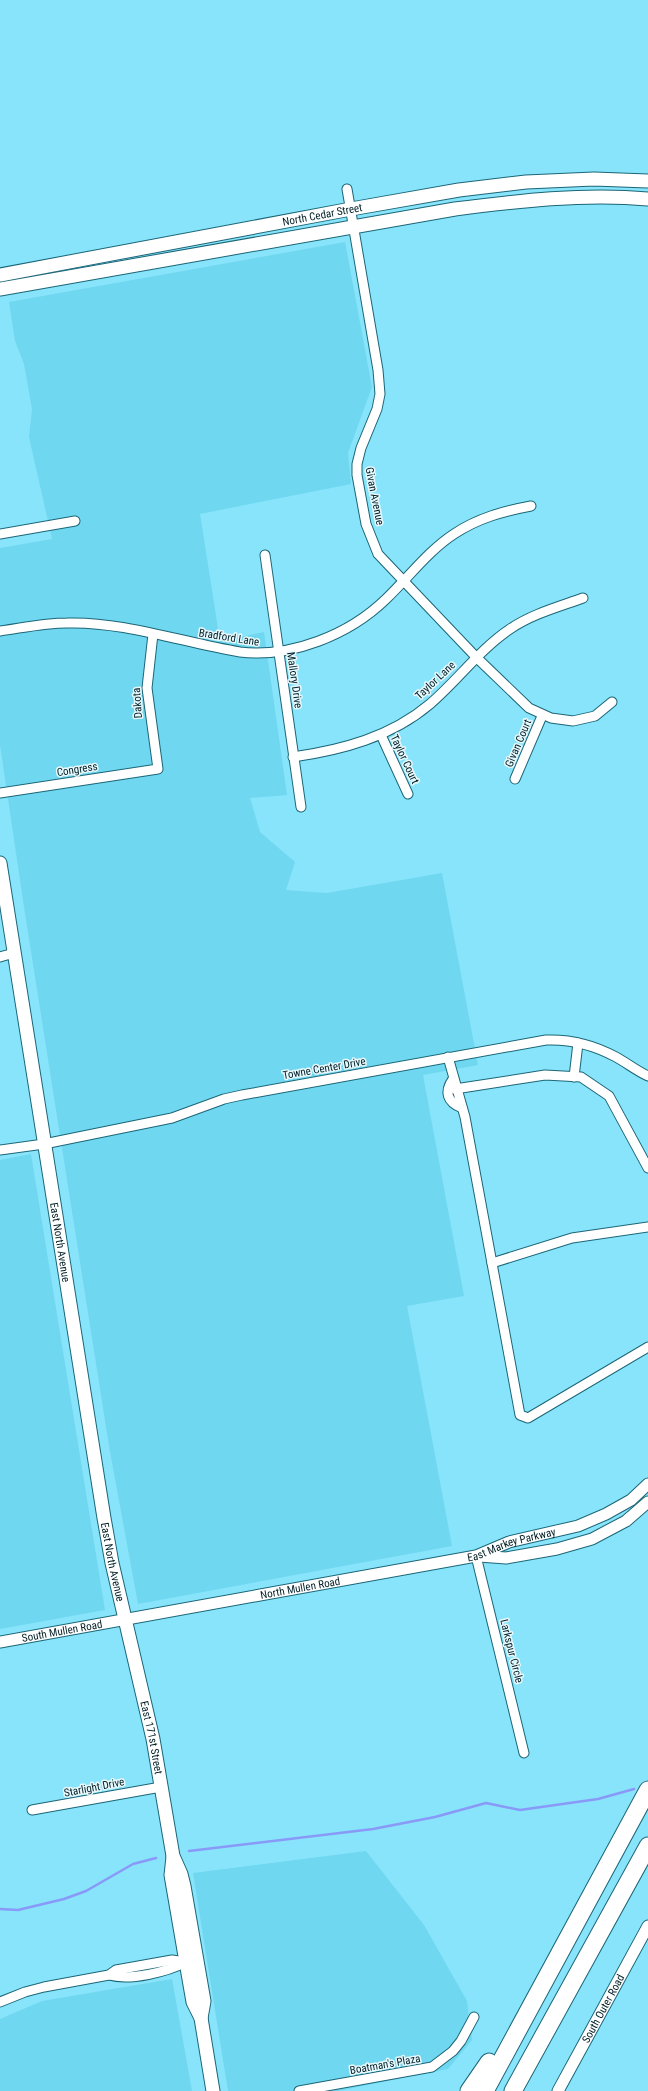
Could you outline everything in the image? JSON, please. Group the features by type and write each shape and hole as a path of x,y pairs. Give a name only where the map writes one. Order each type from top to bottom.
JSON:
{"highway":[{"path":"485,2091 648,1790"},
{"path":"513,2091 648,1846"},
{"path":"469,2091 492,2058 606,1866"}],"main road":[{"name":"North Cedar Street","path":"0,276 351,208 459,190 526,182 594,178 648,181"},
{"name":"North Cedar Street","path":"0,289 455,209 514,201 630,198 648,199"},
{"name":"East North Avenue","path":"0,863 104,1518 125,1620"},
{"name":"East 171st Street","path":"125,1620 153,1739 173,1856 181,1874 191,1961"},
{"name":"East 171st Street","path":"173,1856 171,1875 174,1890 180,1905 191,1961 204,2001 201,2018 213,2091"}],"street":[{"name":"Givan Avenue","path":"347,189 378,370 380,394 376,410 356,464 366,524 378,554 403,582 518,699 542,716 562,721 583,719 595,716 612,702"},
{"name":"Bradford Lane","path":"0,631 43,624 98,624 240,652 258,654 279,652 320,640 345,628 371,611 442,543 467,526 496,514 531,506"},
{"path":"0,534 75,521"},
{"name":"Mallory Drive","path":"265,555 301,807"},
{"name":"Taylor Lane","path":"293,757 331,752 381,734 430,704 476,657 509,630 523,621 583,598"},
{"name":"Dakota","path":"153,634 147,688 158,769"},
{"name":"Givan Court","path":"515,779 542,716"},
{"name":"Taylor Court","path":"381,734 408,794"},
{"name":"Congress","path":"0,792 158,769"},
{"path":"0,958 14,953"},
{"name":"Towne Center Drive","path":"0,1150 44,1144 172,1118 224,1099 242,1095 546,1040 563,1040 589,1046 616,1057 648,1076"},
{"path":"574,1077 578,1043"},
{"path":"448,1058 455,1089 462,1108 520,1415 528,1418 648,1347"},
{"path":"455,1089 545,1075 581,1077 609,1096 648,1168"},
{"path":"453,1079 448,1086 447,1093 450,1101 462,1108"},
{"path":"492,1263 572,1238 648,1227"},
{"name":"East Markey Parkway","path":"476,1556 509,1542 578,1526 606,1514 631,1500 648,1484"},
{"name":"East Markey Parkway","path":"476,1556 506,1558 558,1548 592,1539 626,1521 648,1502"},
{"name":"North Mullen Road","path":"125,1620 476,1556"},
{"name":"Larkspur Circle","path":"476,1556 524,1753"},
{"name":"South Mullen Road","path":"0,1642 125,1620"},
{"name":"Starlight Drive","path":"32,1810 161,1787"},
{"name":"South Outer Road","path":"558,2091 647,1928"},
{"path":"0,2002 32,1990 109,1975 120,1978 173,1969 191,1961"},
{"name":"Boatman's Plaza","path":"299,2091 432,2067 453,2051 461,2041 474,2017"}],"shaded area":[{"path":"345,242 372,387 348,453 351,484 200,514 220,641 264,632 287,795 250,798 260,832 295,862 286,890 327,893 442,873 478,1065 423,1075 464,1296 407,1306 452,1546 138,1604 109,1446 0,745 0,548 52,539 29,437 32,409 24,364 15,341 9,302"},
{"path":"31,1154 105,1610 0,1629 0,1160"},
{"path":"366,1851 424,1925 467,2001 472,2040 448,2069 338,2091 228,2091 193,1873"},
{"path":"172,1979 192,2091 0,2091 0,2019 42,2001"}],"waterway":[{"path":"189,1851 373,1829 435,1817 486,1803 520,1810 598,1799 634,1789"},
{"path":"0,1909 18,1910 64,1899 86,1891 133,1864 156,1858"}]}
